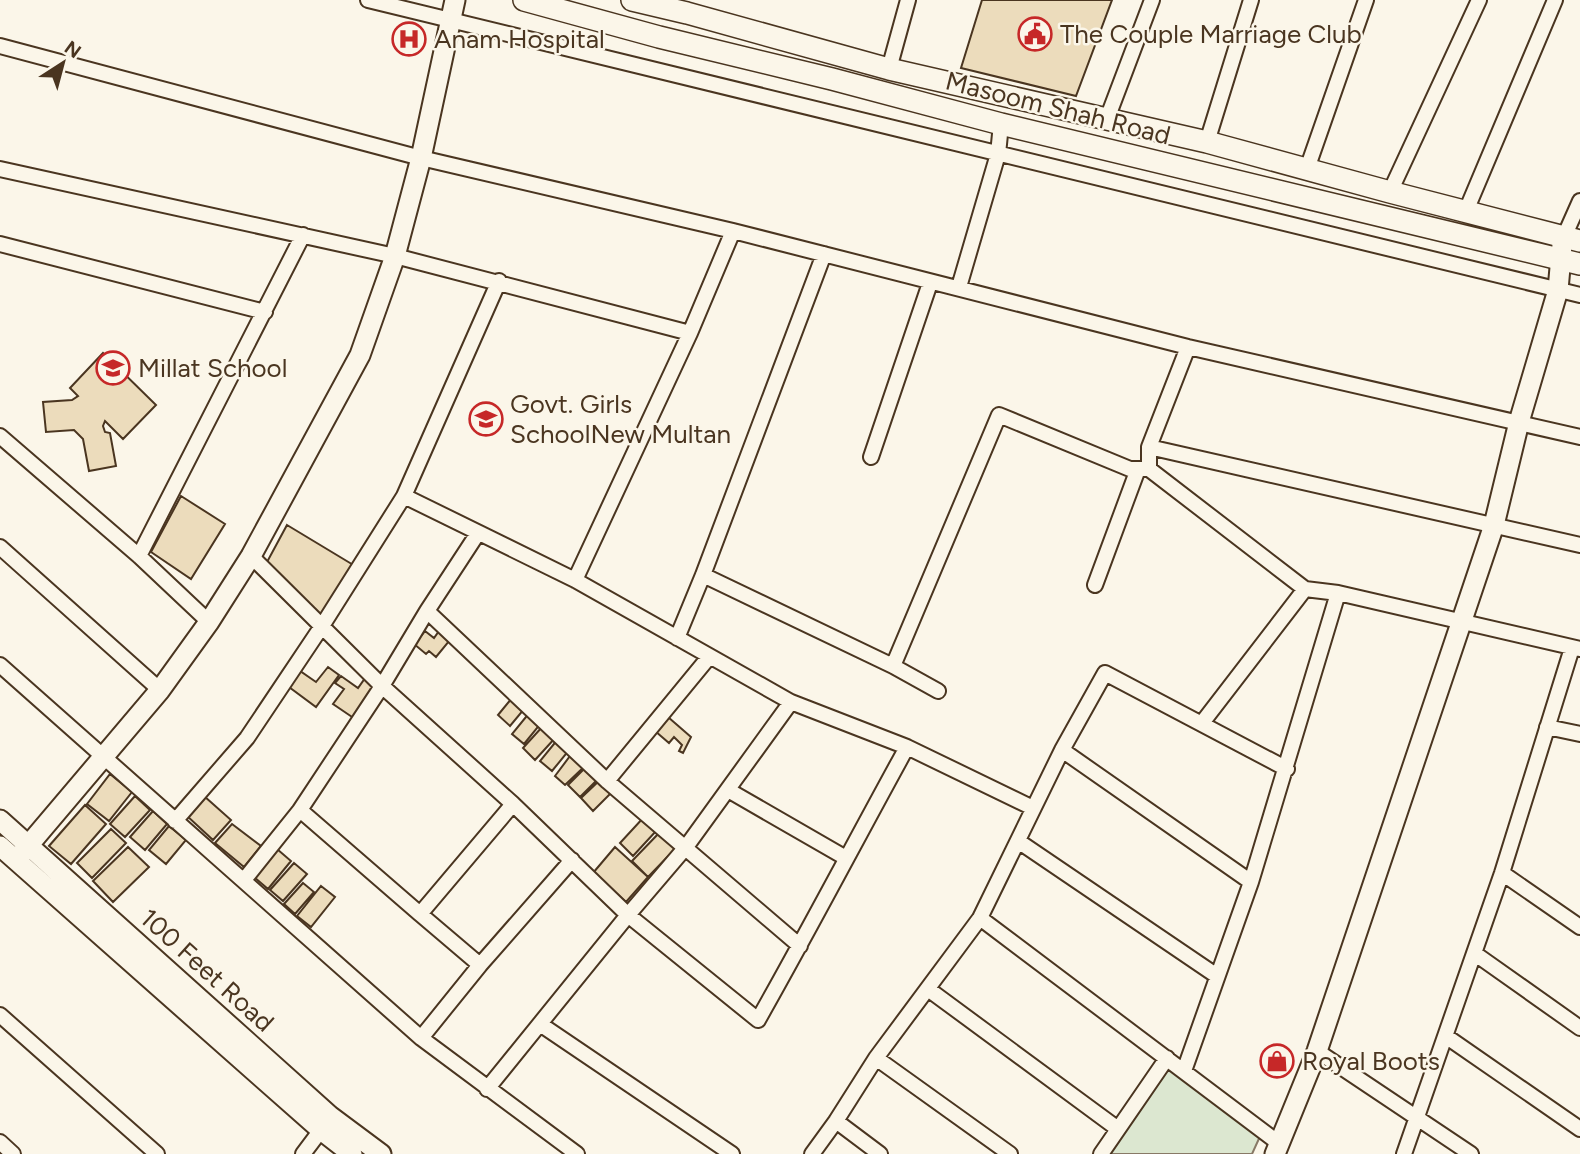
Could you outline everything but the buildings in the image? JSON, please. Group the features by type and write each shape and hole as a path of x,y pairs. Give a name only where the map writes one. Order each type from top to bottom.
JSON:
{"main road":[{"path":"23,853 160,690 209,622 251,556 360,355 395,256 421,158 455,0"},
{"name":"Masoom Shah Road","path":"524,0 1011,127 1570,261"},
{"name":"Masoom Shah Road","path":"632,0 681,7 889,69 1207,142 1572,239"},
{"path":"659,37 681,7"},
{"path":"1011,127 1026,100"},
{"path":"1277,1149 1317,1051 1494,525 1519,422 1558,290 1570,261 1572,239"},
{"name":"100 Feet Road","path":"0,820 23,853 321,1130 352,1154"},
{"name":"100 Feet Road","path":"0,846 23,853 330,1116 381,1154"}],"street":[{"path":"368,0 1580,295"},
{"path":"889,69 908,0"},
{"path":"1107,119 1152,0"},
{"path":"1207,142 1251,0"},
{"path":"1307,169 1366,0"},
{"path":"1391,192 1479,0"},
{"path":"1466,211 1555,0"},
{"path":"0,46 421,158 733,231 1188,347 1580,437"},
{"path":"959,287 998,154 1011,127"},
{"path":"0,169 395,256 690,333"},
{"path":"1572,239 1580,201"},
{"path":"575,580 690,333 733,231"},
{"path":"139,556 303,235"},
{"path":"0,244 265,312"},
{"path":"677,638 824,254"},
{"path":"175,821 247,738 404,496 499,281"},
{"path":"871,457 930,283"},
{"path":"1096,585 1144,469 1149,447 1188,347"},
{"path":"893,666 999,415 1130,469 1144,469 1305,589 1338,593 1576,649 1547,727 1447,1037 1404,1154"},
{"path":"0,436 139,556 209,622"},
{"path":"1149,447 1580,545"},
{"path":"404,496 575,580 791,702 907,747 1033,808"},
{"path":"244,880 300,810 478,533"},
{"path":"0,547 160,690"},
{"path":"251,556 382,686 513,804 628,915 758,1020 907,747"},
{"path":"703,575 893,666 938,691"},
{"path":"1202,723 1305,589"},
{"path":"1184,1071 1251,882 1338,593"},
{"path":"427,611 607,781 800,946"},
{"path":"607,781 709,657"},
{"path":"0,666 421,1038 577,1154"},
{"path":"812,1154 876,1059 980,918 1062,750 1105,673 1287,769"},
{"path":"487,1089 686,847 791,702"},
{"path":"1547,727 1580,734"},
{"path":"1062,750 1251,882"},
{"path":"728,790 846,858"},
{"path":"420,914 513,804"},
{"path":"300,810 480,965"},
{"path":"1018,841 1217,976"},
{"path":"421,1038 480,965 572,860"},
{"path":"1502,873 1580,927"},
{"path":"980,918 1184,1071 1277,1149"},
{"path":"1474,953 1580,1028"},
{"path":"928,989 1118,1129"},
{"path":"0,1015 157,1154"},
{"path":"540,1024 732,1154"},
{"path":"1447,1037 1580,1129"},
{"path":"1317,1051 1471,1154"},
{"path":"1101,1154 1167,1058"},
{"path":"876,1059 1010,1154"},
{"path":"836,1121 880,1154"},
{"path":"303,1154 321,1130"},
{"path":"0,1142 13,1154"}],"green space":[{"path":"1161,1054 1262,1132 1252,1154 1093,1154"}],"place":[{"name":"The Couple Marriage Club","path":"1035,34"},
{"name":"Anam Hospital","path":"409,39"},
{"name":"Millat School","path":"113,368"},
{"name":"Govt. Girls SchoolNew Multan","path":"486,419"},
{"name":"Royal Boots","path":"1277,1061"}]}
